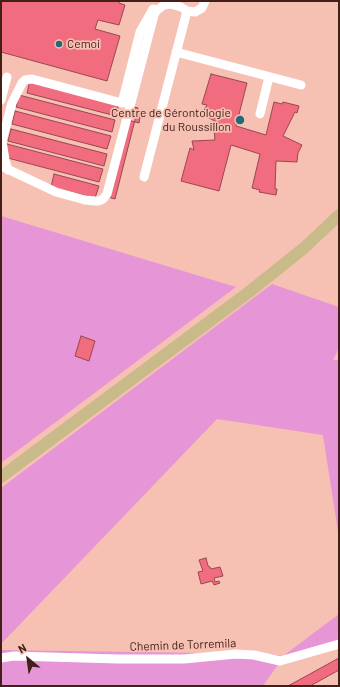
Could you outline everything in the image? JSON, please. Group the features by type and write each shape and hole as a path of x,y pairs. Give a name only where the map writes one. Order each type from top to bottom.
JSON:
{"main road":[{"path":"1,476 249,292 304,248 339,215"}],"street":[{"path":"126,103 32,79 25,80 12,103 2,141 5,160 4,168 56,192 85,200 99,201 103,199 107,194 126,103 140,32 147,18 158,3 165,1"},
{"path":"126,103 156,11 164,5 170,4 182,6 195,12 202,8 205,1"},
{"path":"144,177 176,52 182,6"},
{"path":"176,52 301,85"},
{"path":"1,100 7,77"},
{"path":"260,114 269,77"},
{"name":"Chemin de Torremila","path":"1,658 14,656 184,659 236,654 280,661 339,644"}],"shaded area":[{"path":"1,216 236,287 1,463"},
{"path":"272,284 339,307 339,348 333,360 339,360 339,538 323,435 217,419 1,644 1,488"},
{"path":"339,614 339,640 284,656 263,686 1,686 1,650 203,653 237,650 283,656"}],"building":[{"name":"Cemoi","path":"1,1 119,1 119,3 125,5 119,25 98,20 95,29 120,36 107,81 1,52"},
{"path":"211,74 247,83 236,126 266,135 274,102 282,104 283,102 299,106 297,113 295,112 283,136 302,145 298,153 297,162 276,161 276,195 259,192 260,190 252,188 260,154 231,145 219,191 181,181 190,148 194,150 192,141 215,140 214,129 220,124 202,114 207,105 202,104"},
{"path":"30,80 119,103 116,116 27,93"},
{"path":"19,95 115,120 112,132 16,107"},
{"path":"131,106 138,108 115,199 108,197"},
{"path":"131,109 141,112 139,123 128,120"},
{"path":"15,111 111,136 107,149 12,124"},
{"path":"11,129 107,154 104,166 8,141"},
{"path":"7,144 103,169 99,182 4,157"},
{"path":"54,174 99,186 95,198 51,187"},
{"path":"81,336 95,341 89,361 75,356"},
{"path":"206,558 208,566 211,569 220,567 223,576 214,578 215,582 219,581 220,583 214,585 212,581 201,584 198,572 203,571 199,560"},
{"path":"339,658 339,670 310,686 288,686"}],"place":[{"name":"Cemoi","path":"59,44"},
{"name":"Centre de Gérontologie du Roussillon","path":"240,120"}]}
